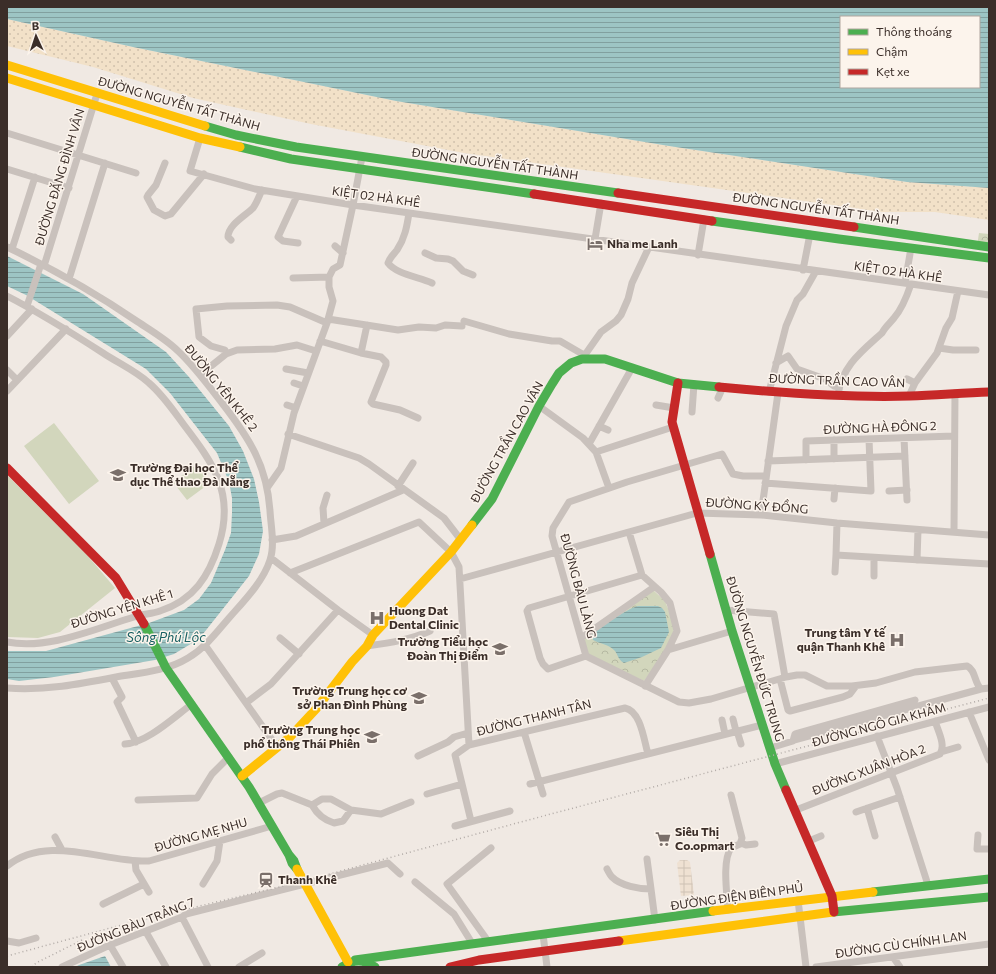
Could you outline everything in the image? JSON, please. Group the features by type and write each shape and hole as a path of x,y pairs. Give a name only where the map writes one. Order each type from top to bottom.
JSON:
{"main road":[{"name":"ĐƯỜNG NGUYỄN TẤT THÀNH","path":"7,65 97,94 236,135 296,147 989,247"},
{"name":"ĐƯỜNG NGUYỄN TẤT THÀNH","path":"7,78 200,138 291,159 849,240 989,258"},
{"path":"527,193 529,180"},
{"path":"668,213 670,200"},
{"path":"849,240 851,227"},
{"name":"ĐƯỜNG TRẦN CAO VÂN","path":"242,776 290,737 316,709 352,662 367,646 373,635 461,540 492,500 539,406 558,373 571,363 583,357 604,359 678,383 773,392 838,391 908,396 989,392"},
{"name":"ĐƯỜNG NGUYỄN ĐỨC TRUNG","path":"678,383 672,422 697,513 749,688 775,764 832,896 834,912"},
{"path":"7,468 116,578 141,619 166,668 229,757 259,803 289,855 289,859 294,868 297,869 346,965 362,960 369,962 375,967"},
{"name":"ĐƯỜNG ĐIỆN BIÊN PHỦ","path":"346,965 472,943 798,900 989,879"},
{"path":"450,967 478,960 834,912 989,897"},
{"path":"694,914 697,930"}],"street":[{"name":"ĐƯỜNG ĐẶNG ĐÌNH VÂN","path":"29,305 39,272 69,188 97,94"},
{"path":"7,133 136,173"},
{"name":"KIỆT 02 HÀ KHÊ","path":"200,138 190,171 262,190 354,206 989,296"},
{"path":"267,488 280,468 288,434 303,386 328,321 333,301 329,287 329,277 333,269 340,265 354,206 362,157"},
{"path":"69,279 105,163"},
{"path":"165,163 156,185 147,197 154,210 165,216 171,214 204,174"},
{"path":"7,169 69,188"},
{"path":"9,248 35,178"},
{"path":"231,240 228,237 228,234 239,219 254,206 262,190"},
{"path":"297,196 278,237 282,241 298,242"},
{"path":"595,239 601,204"},
{"path":"408,213 406,231 388,263 410,276 432,283"},
{"path":"698,255 704,219"},
{"path":"803,270 810,234"},
{"path":"335,246 342,253"},
{"path":"226,354 225,350 211,346 199,337 196,309 227,306 277,305 290,307 328,321 398,330 419,327 436,328 445,325 463,324 509,334 560,341 583,357 601,332 616,321 621,314 632,282 649,247"},
{"name":"ĐƯỜNG YÊN KHÊ 2","path":"7,688 42,688 112,678 166,668 187,659 205,645 255,586 268,566 271,558 272,540 267,488 260,462 247,437 184,356 165,340 107,301 69,279 9,248"},
{"path":"838,391 843,376 852,360 882,333 895,317 908,294 911,248"},
{"path":"425,253 436,258 453,261 463,271 473,274"},
{"path":"762,516 776,362 785,330 797,300 803,294 816,272"},
{"path":"293,278 329,277"},
{"path":"908,396 915,383 937,353 946,328 952,318 958,291"},
{"name":"ĐƯỜNG YÊN KHÊ 1","path":"7,296 29,305 148,383 166,402 203,449 212,463 221,487 224,509 222,531 216,553 206,574 194,592 181,602 141,619 47,642 7,642"},
{"path":"7,336 29,305"},
{"path":"361,353 367,325"},
{"path":"7,391 66,329"},
{"path":"320,341 361,353 381,357 386,362 386,365 371,402 373,404 400,410 418,418"},
{"path":"200,375 226,354 237,350 275,349 297,345 316,351"},
{"path":"939,348 953,350 976,350"},
{"path":"776,362 788,356 797,369 825,379 838,391"},
{"path":"589,444 632,368"},
{"path":"286,369 308,373"},
{"path":"7,370 17,380"},
{"path":"907,379 915,383"},
{"path":"294,383 303,386"},
{"path":"692,412 694,384"},
{"path":"718,398 723,387"},
{"path":"954,532 955,393"},
{"path":"287,405 296,408"},
{"path":"656,405 674,408"},
{"path":"539,406 583,438 596,452 609,488"},
{"path":"599,426 608,430"},
{"path":"596,452 673,427"},
{"path":"288,434 359,458 382,472 401,488 444,518 461,540"},
{"name":"ĐƯỜNG HÀ ĐÔNG 2","path":"806,460 806,441 954,436"},
{"path":"904,438 907,500"},
{"path":"766,479 871,491 869,439"},
{"path":"834,440 834,459"},
{"name":"ĐƯỜNG BÀU LÀNG","path":"586,656 556,553 552,532 566,504 573,500 609,488 722,454 733,474 766,479"},
{"path":"768,461 905,456"},
{"path":"272,540 296,536 401,488 413,463"},
{"path":"834,499 835,488"},
{"path":"889,491 907,490"},
{"path":"324,523 323,508 328,495"},
{"name":"ĐƯỜNG KỲ ĐỒNG","path":"460,579 697,513 762,516 989,535"},
{"name":"ĐƯỜNG THANH TÂN","path":"290,573 420,522 451,552 460,567 469,745 621,709 629,709 635,713 639,720 648,754"},
{"path":"835,572 837,523"},
{"path":"917,560 918,530"},
{"path":"629,532 642,575 661,592 670,603 677,631 683,646"},
{"path":"836,555 989,564"},
{"path":"271,558 373,635"},
{"path":"874,558 874,576"},
{"path":"642,575 528,608 527,611 543,664 548,669 586,656 679,702 689,703 711,699 797,675 805,675 827,686 856,686 876,683 915,672 967,666 972,670 977,685 981,689"},
{"path":"581,638 654,586"},
{"path":"246,703 271,684 338,610"},
{"path":"726,610 774,614 788,710 790,711 843,697 850,694 856,686"},
{"path":"367,646 406,640 430,631"},
{"path":"645,686 668,650 677,631"},
{"path":"668,650 732,631"},
{"path":"280,638 299,654"},
{"path":"205,645 277,747"},
{"path":"112,678 122,697 117,702 136,742"},
{"path":"770,748 794,740 989,688"},
{"path":"794,740 795,734 798,733 915,700"},
{"path":"125,744 147,738 192,704"},
{"name":"ĐƯỜNG NGÔ GIA KHẢM","path":"775,764 969,712 988,709"},
{"path":"969,712 989,760"},
{"path":"733,719 740,744"},
{"path":"722,720 725,734"},
{"name":"ĐƯỜNG XUÂN HÒA 2","path":"796,810 892,774 940,754 942,752 942,744 935,721"},
{"path":"530,784 762,725"},
{"path":"524,732 543,794"},
{"path":"418,756 448,742 454,737 468,733"},
{"path":"877,736 892,774 928,885"},
{"path":"469,745 455,755 471,821"},
{"path":"942,752 958,747"},
{"path":"138,800 197,798 212,774 229,757"},
{"path":"427,794 462,784"},
{"path":"259,803 282,793 312,805 317,813 323,818 334,823 343,820 351,810"},
{"path":"731,795 741,830 741,843"},
{"path":"312,805 325,798 337,801 351,810 381,814 411,802"},
{"path":"856,812 900,798"},
{"path":"867,808 875,836"},
{"path":"454,826 510,811"},
{"name":"ĐƯỜNG MẸ NHU","path":"7,866 12,862 30,855 62,850 111,856 135,861 149,861 272,826"},
{"path":"978,835 977,849 989,849"},
{"path":"809,841 821,836"},
{"path":"55,838 62,850"},
{"path":"203,884 216,861 220,841"},
{"path":"728,910 726,881 727,858 731,848 741,843 746,845 755,844"},
{"path":"488,941 447,884 491,848"},
{"path":"647,859 655,920"},
{"path":"135,861 136,870 149,892"},
{"name":"ĐƯỜNG BÀU TRẢNG 7","path":"62,967 110,945 146,932 186,914 388,863 400,874"},
{"path":"606,869 612,878 626,885 641,889 651,889"},
{"path":"415,882 454,914 472,943"},
{"path":"103,904 144,884"},
{"path":"798,900 806,967"},
{"path":"182,917 208,967"},
{"path":"146,932 166,967"},
{"path":"543,934 547,967"},
{"path":"7,941 19,943 36,938"},
{"name":"ĐƯỜNG CÙ CHÍNH LAN","path":"816,967 989,944"},
{"path":"110,945 123,967"},
{"path":"239,967 262,953"},
{"path":"893,957 900,967"},
{"path":"868,960 872,967"}],"sand":[{"path":"7,19 133,47 396,101 669,146 907,182 989,188 989,220 935,212 882,212 464,153 311,124 193,98 93,67 7,46"}],"green space":[{"path":"979,233 989,234 989,247 977,246"},
{"path":"54,423 99,481 69,504 24,446"},
{"path":"196,465 210,483 187,500 173,482"},
{"path":"7,475 87,555 115,588 60,632 38,638 7,637"},
{"path":"652,589 665,601 675,626 668,649 644,681 588,655 583,637"}],"shaded area":[{"path":"680,860 687,860 690,862 694,895 681,896 677,863"}],"water":[{"path":"7,7 989,7 989,188 907,182 669,146 396,101 133,47 7,19"},
{"name":"Sông Phú Lộc","path":"7,256 83,294 166,352 189,377 229,426 243,451 254,479 259,502 263,531 259,554 249,576 199,639 174,654 155,660 54,677 19,681 7,679 7,651 46,651 149,623 184,610 199,599 211,583 231,533 232,498 229,482 217,453 170,393 146,369 26,295 7,286"},
{"path":"638,606 658,606 662,608 665,612 669,632 661,648 642,657 624,663 620,660 614,650 609,646 593,640 592,635 614,619"},
{"path":"105,956 111,967 75,967 79,965"}],"railway":[{"path":"7,956 129,923 304,881 989,698"},
{"path":"32,967 36,963 82,940"}],"traffic: fast":[{"path":"205,126 236,135 296,147 618,193"},
{"path":"240,147 291,159 534,194"},
{"path":"712,221 989,258"},
{"path":"854,227 989,247"},
{"path":"472,525 492,499 539,406 552,384 559,373 571,363 582,359 605,359 678,383 719,387"},
{"path":"710,554 732,631 775,764 786,790"},
{"path":"144,624 166,668 249,787 289,855 292,863 297,869 294,861 289,855"},
{"path":"873,892 989,879"},
{"path":"833,912 989,897"},
{"path":"355,960 713,911"},
{"path":"342,967 355,961 366,962 375,967"}],"traffic: slow":[{"path":"7,65 205,126"},
{"path":"7,78 200,138 240,147"},
{"path":"242,776 290,737 316,709 352,662 367,646 373,635 451,552 472,525"},
{"path":"297,869 348,962"},
{"path":"713,911 873,892"},
{"path":"619,941 833,912"}],"traffic: jam":[{"path":"618,193 854,227"},
{"path":"534,194 712,221"},
{"path":"678,383 672,422 710,554"},
{"path":"719,387 838,396 910,396 989,392"},
{"path":"7,468 116,578 144,624"},
{"path":"786,790 832,896 834,912"},
{"path":"450,967 479,960 619,941"}],"place":[{"name":"Nha me Lanh","path":"595,244"},
{"name":"Trường Đại học Thể dục Thể thao Đà Nẵng","path":"118,475"},
{"name":"Huong Dat Dental Clinic","path":"377,618"},
{"name":"Trung tâm Y tế quận Thanh Khê","path":"897,640"},
{"name":"Trường Tiểu học Đoàn Thị Điểm","path":"500,649"},
{"name":"Trường Trung học cơ sở Phan Đình Phùng","path":"419,698"},
{"name":"Trường Trung học phổ thông Thái Phiên","path":"372,737"},
{"name":"Siêu Thị Co.opmart","path":"663,839"},
{"name":"Thanh Khê","path":"266,880"}]}
